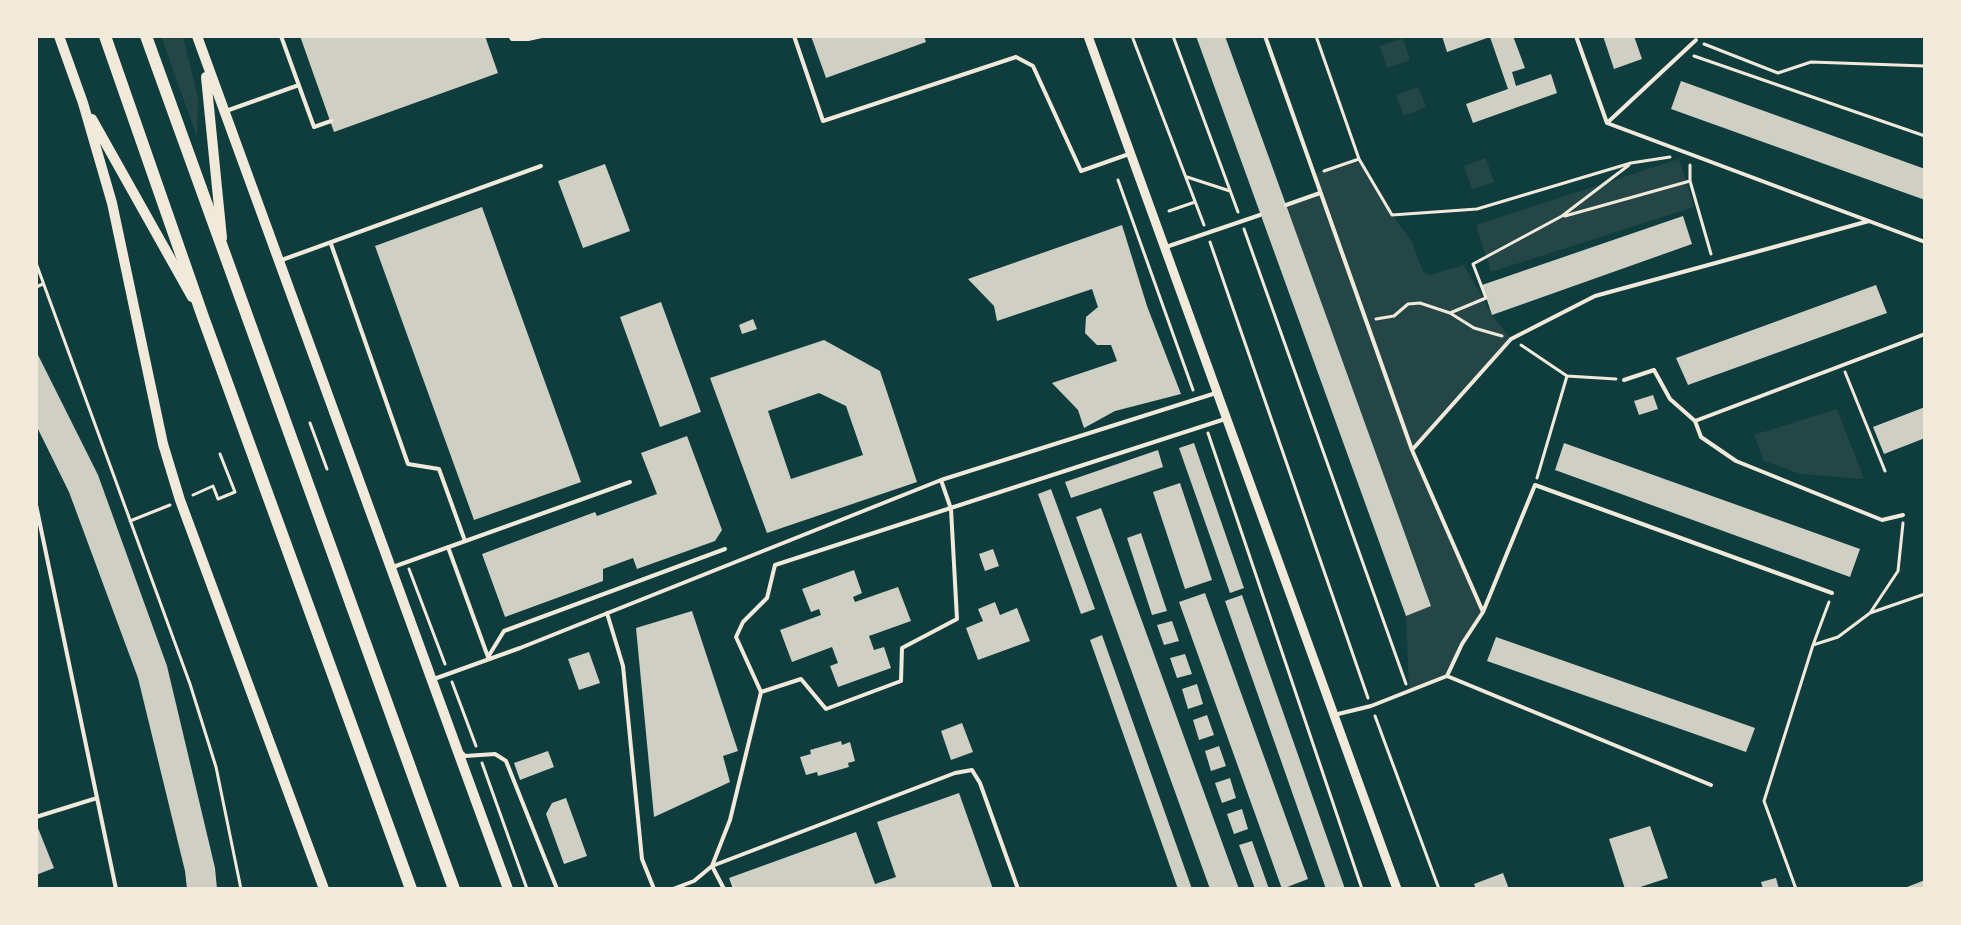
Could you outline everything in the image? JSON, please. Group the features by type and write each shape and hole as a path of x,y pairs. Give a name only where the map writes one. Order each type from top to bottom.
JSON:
{"main road":[{"path":"59,36 83,103 112,203 163,444 180,500 324,889"},
{"path":"105,36 203,317 410,887"},
{"path":"146,36 454,889"},
{"path":"197,36 430,681 508,889"},
{"path":"202,50 211,110 215,180 223,244"},
{"path":"83,103 203,317"}],"street":[{"path":"1088,36 1397,889"}],"lane":[{"path":"281,36 314,127 331,121"},
{"path":"510,36 512,39 528,39 542,36"},
{"path":"794,36 823,121 1016,57 1033,66 1081,171 1130,154"},
{"path":"1265,36 1412,450 1483,612"},
{"path":"1576,36 1607,123 1925,242"},
{"path":"1607,123 1695,40"},
{"path":"223,112 299,85"},
{"path":"278,262 541,166"},
{"path":"1286,206 1320,193"},
{"path":"1165,247 1260,214"},
{"path":"1412,450 1511,339 1595,296 1869,221"},
{"path":"331,244 408,464 439,469 465,541"},
{"path":"1695,421 1925,334"},
{"path":"1624,380 1654,370 1670,399 1695,421 1701,437 1736,461 1882,520 1903,515"},
{"path":"430,681 941,480 1216,393"},
{"path":"724,889 712,866 730,820 761,692 736,637 743,622 767,598 775,565 1225,419"},
{"path":"761,692 801,679 826,709 901,681 902,648 957,619 951,508 941,480"},
{"path":"389,568 630,482"},
{"path":"1333,716 1371,706 1447,676 1462,644 1483,612 1535,485 1832,593"},
{"path":"36,505 116,889"},
{"path":"448,547 488,658"},
{"path":"488,658 504,631 724,549"},
{"path":"607,613 623,666 642,860 654,889"},
{"path":"1447,676 1711,785"},
{"path":"457,750 465,756 495,754 506,761 557,889"},
{"path":"673,889 694,881 712,866 954,773 972,770 980,783 1018,889"},
{"path":"36,817 97,798"}],"path":[{"path":"1132,36 1196,202 1371,706 1439,889"},
{"path":"1173,36 1409,691"},
{"path":"1316,36 1359,159 1392,215 1477,209 1631,163 1690,154 1690,181 1713,263"},
{"path":"1695,40 1778,73 1811,62 1925,66"},
{"path":"1683,52 1925,136"},
{"path":"1313,174 1359,159"},
{"path":"1450,313 1486,298 1473,264 1562,216 1631,163"},
{"path":"1187,177 1230,191"},
{"path":"1118,180 1196,399"},
{"path":"1562,216 1690,181"},
{"path":"1169,211 1196,202"},
{"path":"36,263 190,684 216,767 242,889"},
{"path":"36,286 43,284"},
{"path":"1842,365 1885,471"},
{"path":"1535,485 1568,376"},
{"path":"310,423 327,469"},
{"path":"1206,426 1362,889"},
{"path":"220,454 233,487"},
{"path":"1870,614 1898,571 1903,515"},
{"path":"406,562 449,673 527,889"},
{"path":"1796,889 1764,801 1832,593"},
{"path":"1814,645 1838,637 1870,614 1925,594"}],"shaded area":[{"path":"161,36 183,36 198,97 197,137"},
{"path":"1403,38 1410,60 1387,68 1380,46"},
{"path":"1418,87 1426,107 1404,116 1396,95"},
{"path":"1486,158 1494,182 1472,189 1464,166"},
{"path":"1359,159 1392,215 1412,242 1423,272 1430,275 1464,265 1492,315 1511,339 1413,450 1483,612 1462,644 1447,676 1409,691 1406,616 1431,606 1286,206 1320,193 1313,174"},
{"path":"1679,159 1694,207 1491,272 1476,225"},
{"path":"1837,409 1864,479 1801,474 1764,461 1754,435"}],"building":[{"path":"300,36 485,36 498,73 334,132"},
{"path":"811,36 924,36 926,42 826,78"},
{"path":"1196,36 1225,36 1431,606 1406,616"},
{"path":"1442,36 1513,36 1525,68 1512,72 1516,86 1551,74 1557,93 1473,123 1466,104 1508,89 1490,37 1447,52"},
{"path":"1603,36 1634,36 1642,59 1614,69"},
{"path":"1681,81 1925,169 1925,200 1671,109"},
{"path":"605,164 630,231 583,248 558,181"},
{"path":"482,207 581,482 474,520 375,246"},
{"path":"1683,216 1692,244 1492,315 1482,285"},
{"path":"1122,225 1147,306 1181,394 1115,411 1084,428 1078,410 1052,383 1117,361 1111,345 1097,345 1085,333 1086,317 1098,307 1092,289 997,321 994,306 968,279"},
{"path":"1876,285 1887,313 1688,385 1676,358"},
{"path":"661,302 701,412 660,427 620,317"},
{"path":"753,319 757,329 742,334 739,325"},
{"path":"824,340 880,371 917,482 767,533 710,378","holes":["819,393 846,406 863,455 791,479 768,411"]},
{"path":"36,351 98,475 167,666 215,868 217,889 187,889 185,871 138,678 69,492 36,425"},
{"path":"1653,395 1658,409 1639,415 1634,401"},
{"path":"1925,407 1925,438 1884,454 1873,427"},
{"path":"687,436 722,530 715,541 637,569 633,558 603,569 603,581 505,617 482,554 595,512 597,516 657,494 641,453"},
{"path":"1194,443 1244,588 1230,593 1179,448"},
{"path":"1564,443 1860,549 1850,577 1555,470"},
{"path":"1158,450 1163,467 1071,498 1065,482"},
{"path":"1180,483 1212,580 1185,589 1153,492"},
{"path":"1051,489 1095,609 1081,614 1038,494"},
{"path":"1101,508 1239,889 1210,889 1076,517"},
{"path":"1141,533 1167,611 1152,615 1127,538"},
{"path":"993,549 999,566 985,571 979,554"},
{"path":"854,570 862,593 853,597 855,602 898,587 911,621 869,636 874,650 884,647 891,668 838,687 830,666 838,663 832,647 792,662 780,630 821,615 819,609 811,612 802,589"},
{"path":"1205,593 1308,879 1282,889 1179,602"},
{"path":"1242,595 1345,889 1326,889 1225,601"},
{"path":"995,602 1000,615 1017,608 1030,641 978,660 966,628 983,621 978,609"},
{"path":"692,611 738,751 723,756 730,782 654,817 636,628"},
{"path":"1172,621 1179,641 1164,645 1157,625"},
{"path":"1102,635 1192,889 1178,889 1090,640"},
{"path":"1496,637 1755,728 1746,752 1487,661"},
{"path":"589,652 600,683 579,690 568,659"},
{"path":"1185,654 1192,674 1177,678 1170,658"},
{"path":"1197,684 1203,704 1188,709 1182,689"},
{"path":"1207,715 1214,735 1199,740 1193,720"},
{"path":"962,723 973,752 951,760 941,731"},
{"path":"841,741 842,745 850,742 855,761 848,763 849,767 818,776 817,772 806,775 800,757 811,754 810,750"},
{"path":"1219,746 1226,766 1211,771 1205,751"},
{"path":"548,751 554,767 520,780 514,763"},
{"path":"1230,778 1236,798 1222,803 1215,783"},
{"path":"959,793 993,889 733,889 729,878 856,832 875,884 896,877 877,822"},
{"path":"566,798 587,856 564,864 546,814 552,803"},
{"path":"1242,809 1248,829 1234,834 1227,814"},
{"path":"1650,826 1668,878 1634,889 1625,889 1609,839"},
{"path":"38,828 54,868 36,875 36,829"},
{"path":"1252,841 1269,889 1255,889 1239,845"},
{"path":"1503,873 1509,889 1476,889 1474,884"},
{"path":"1776,878 1779,889 1763,889 1761,882"},
{"path":"1925,880 1925,889 1902,889"}]}
